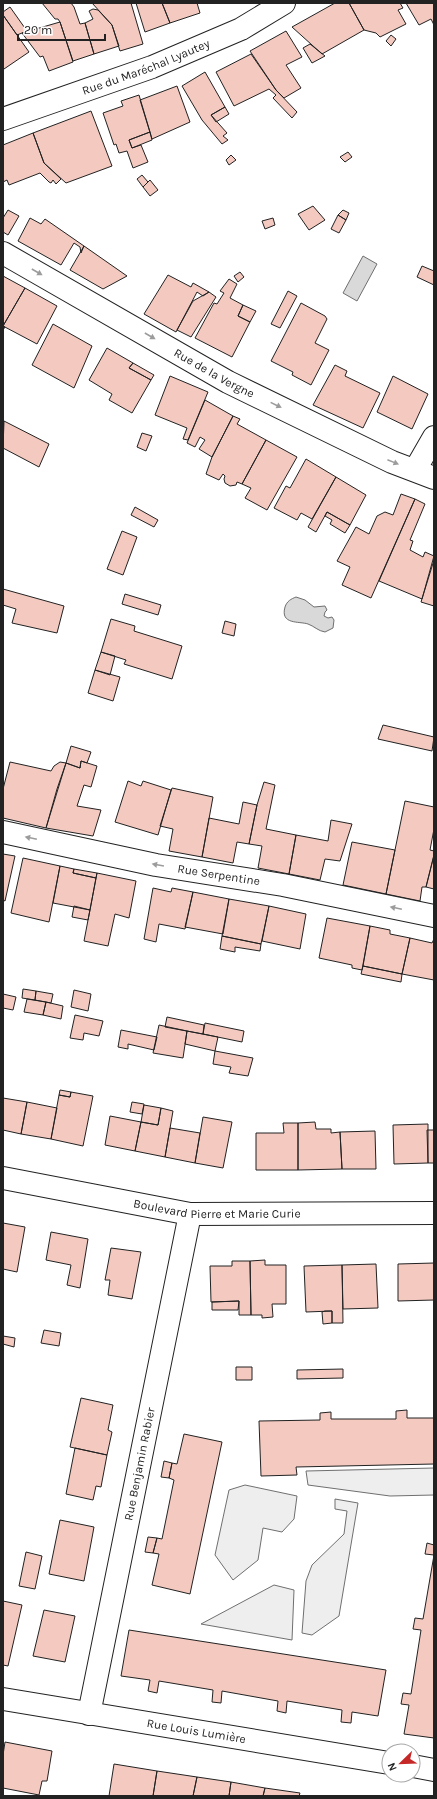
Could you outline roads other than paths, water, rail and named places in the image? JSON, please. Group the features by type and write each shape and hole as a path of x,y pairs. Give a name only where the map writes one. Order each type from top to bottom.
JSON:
{"street":[{"name":"Rue du Maréchal Lyautey","path":"3,119 152,67 241,29 284,3"},
{"name":"Rue de la Vergne","path":"3,253 228,382 392,462 424,474"},
{"path":"424,474 434,437"},
{"name":"Rue Serpentine","path":"3,832 156,865 282,885 434,916"},
{"name":"Boulevard Pierre et Marie Curie","path":"3,1178 190,1214 434,1213"},
{"name":"Rue Benjamin Rabier","path":"89,1714 190,1214"},
{"name":"Rue Louis Lumière","path":"3,1700 381,1762"},
{"path":"421,1768 434,1770"}]}
